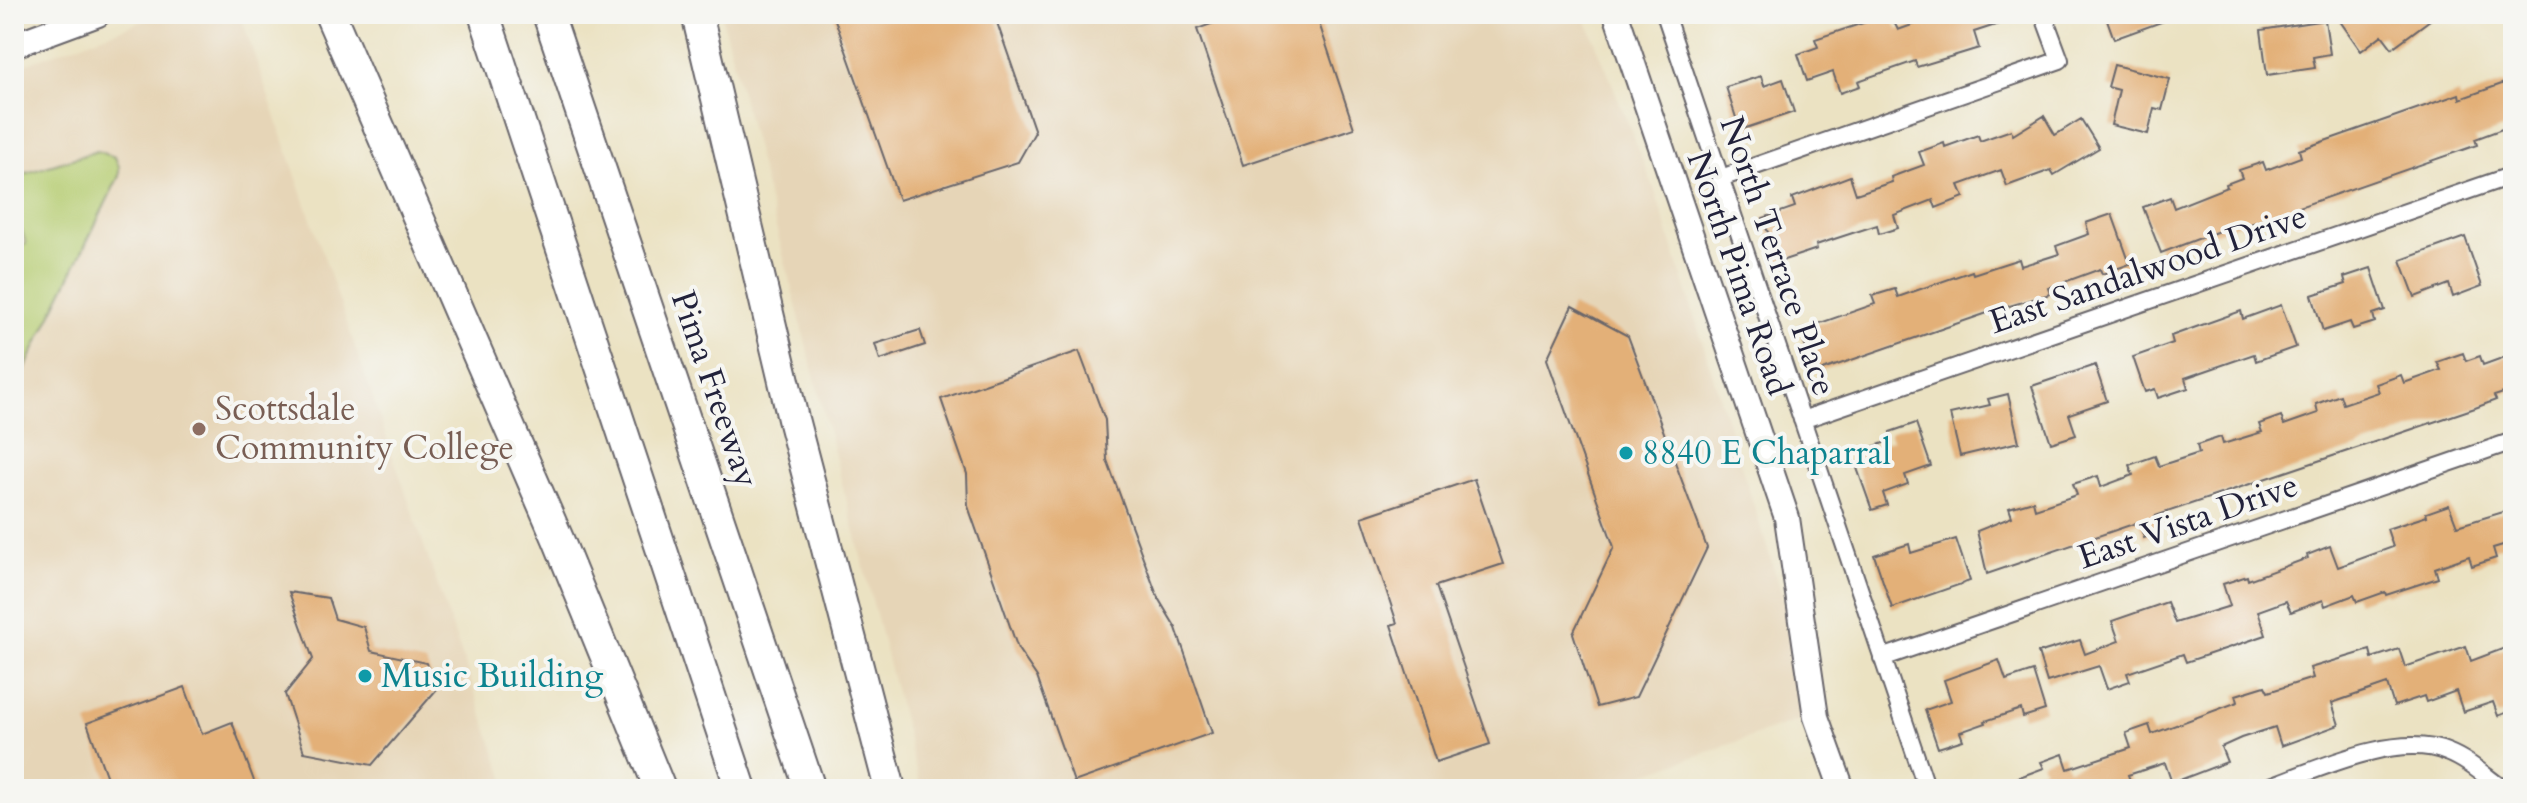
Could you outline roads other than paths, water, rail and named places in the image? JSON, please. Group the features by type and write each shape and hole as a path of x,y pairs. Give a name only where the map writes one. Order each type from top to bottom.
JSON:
{"highway":[{"path":"330,14 558,539 660,789"},
{"path":"484,14 741,789"},
{"name":"Pima Freeway","path":"548,14 810,789"},
{"path":"697,14 789,404 890,789"}],"main road":[{"path":"14,45 98,14"},
{"name":"North Pima Road","path":"1616,14 1787,518 1816,717 1842,789"}],"street":[{"name":"North Terrace Place","path":"1665,14 1927,789"},
{"path":"1721,178 2060,60 2043,14"},
{"name":"East Sandalwood Drive","path":"1802,420 2513,175"},
{"name":"East Vista Drive","path":"1882,658 2513,441"},
{"path":"2263,789 2370,752 2422,745 2465,760 2503,789"}],"place":[{"name":"Scottsdale Community College","path":"199,429"},
{"name":"8840 E Chaparral","path":"1626,453"},
{"name":"Music Building","path":"365,676"}]}
